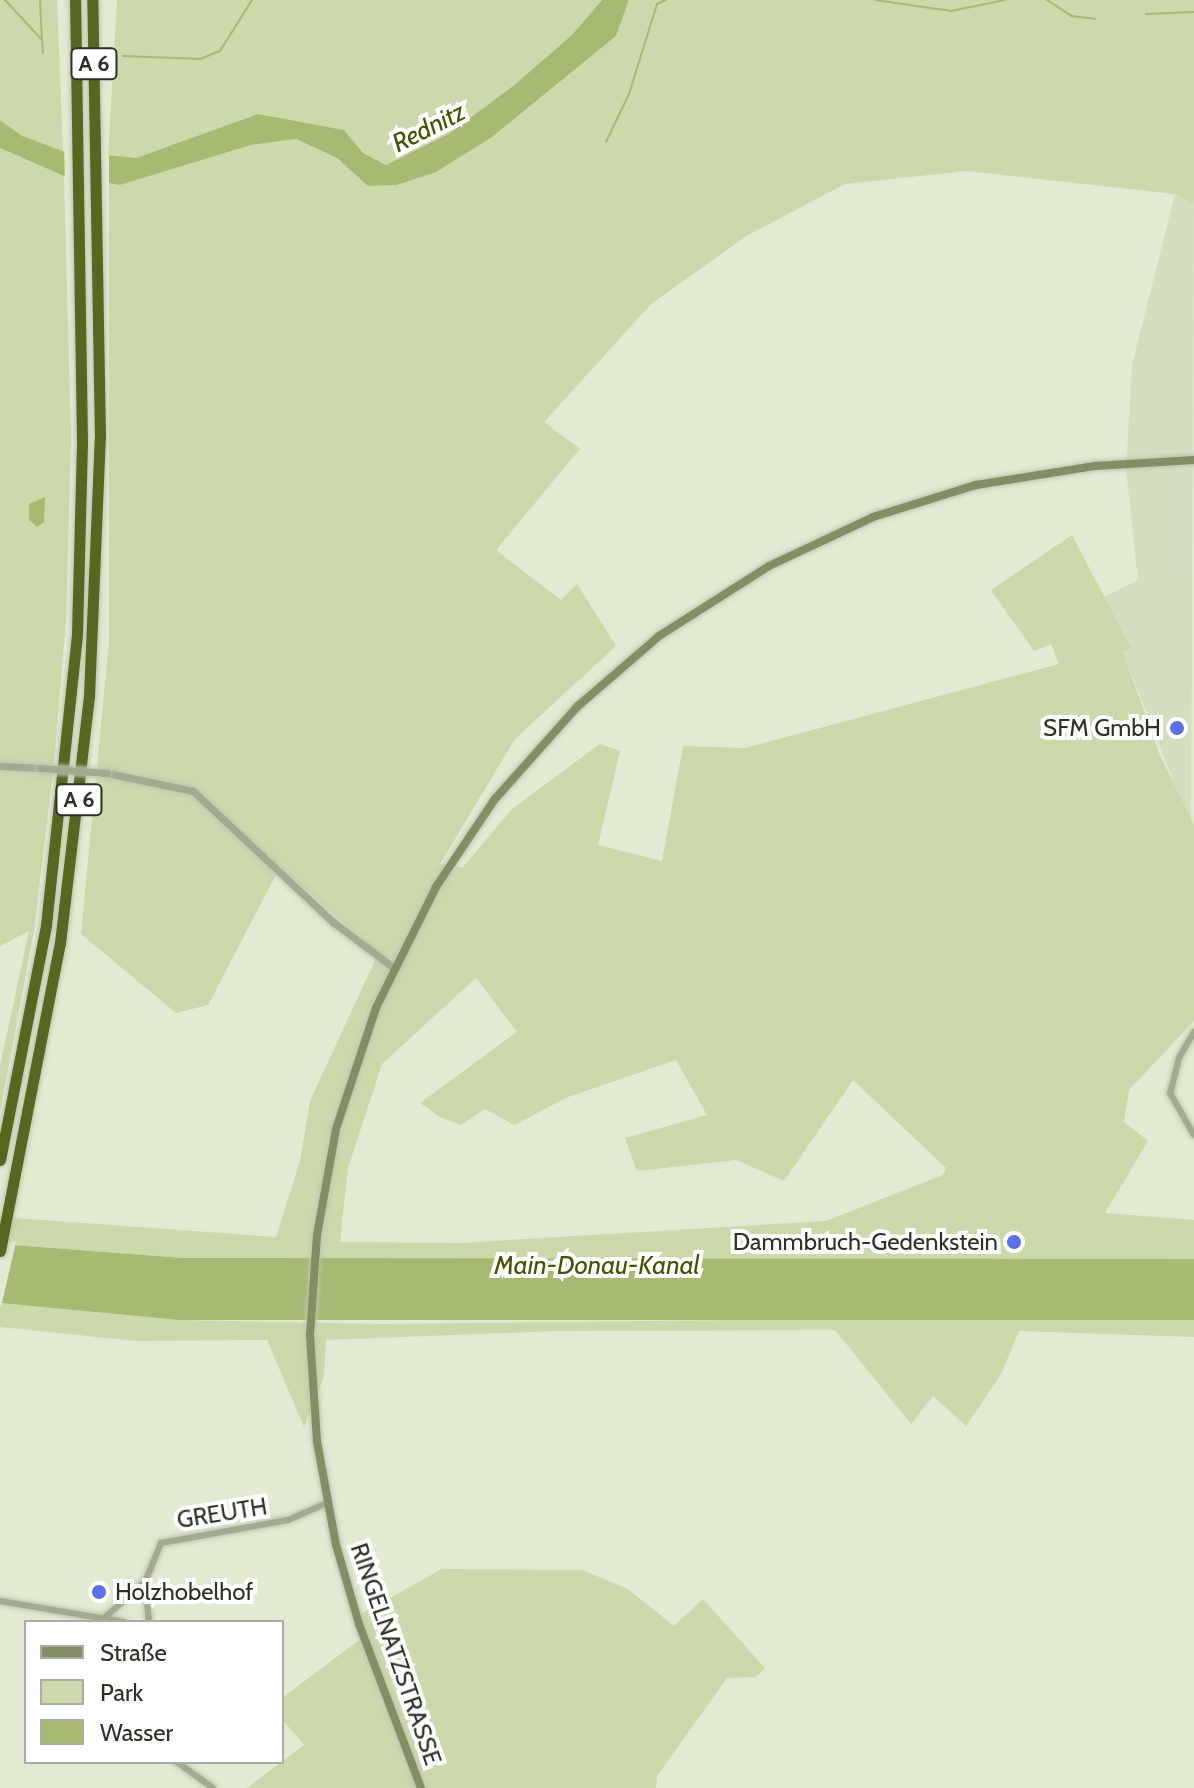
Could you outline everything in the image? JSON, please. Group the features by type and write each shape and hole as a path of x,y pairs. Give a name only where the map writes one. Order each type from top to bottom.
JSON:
{"highway":[{"name":"A 6","path":"0,1160 46,925 73,692 82,496 75,0"},
{"name":"A 6","path":"0,1251 60,943 84,752 99,513 92,0"}],"main road":[{"name":"RINGELNATZSTRASSE","path":"421,1788 357,1617 327,1503 310,1343 317,1235 336,1129 394,968 456,853 521,767 610,676 718,596 840,531 962,488 1058,470 1194,460"}],"street":[{"path":"0,766 107,773 193,791 333,922 394,968"},
{"path":"1194,1032 1175,1068 1170,1093 1194,1135"},
{"name":"GREUTH","path":"104,1618 145,1582 161,1543 288,1520 327,1503"},
{"name":"GREUTH","path":"145,1582 149,1620"},
{"path":"0,1601 114,1620"},
{"path":"180,1764 213,1788"}],"shaded area":[{"path":"1175,194 1194,204 1191,827 1123,652 1131,648 1104,597 1138,580 1126,469 1132,365"}],"green space":[{"path":"0,0 57,0 63,151 21,136 0,120"},
{"path":"117,0 602,0 572,35 513,86 450,133 386,165 363,153 344,130 258,114 136,158 108,159"},
{"path":"629,0 1194,0 1194,204 1175,194 966,171 845,184 748,235 651,304 544,422 580,449 496,550 561,600 577,584 616,646 515,739 440,864 462,868 512,809 600,744 620,751 598,845 662,861 683,746 745,748 1059,664 1051,644 1034,651 991,590 1072,535 1131,648 1123,652 1159,753 1194,825 1194,1021 1129,1090 1124,1122 1148,1141 1105,1213 1194,1220 1194,1259 183,1258 0,1244 0,1217 276,1237 300,1161 310,1101 378,954 280,867 208,1005 176,1013 81,934 109,641 109,183 120,185 251,145 296,139 337,158 368,186 397,185 435,172 492,137 616,36","holes":["476,978 517,1032 420,1103 440,1117 461,1125 485,1109 514,1125 568,1097 676,1060 707,1115 625,1138 637,1171 736,1160 784,1181 853,1080 946,1168 943,1175 826,1221 460,1243 340,1242 348,1168 382,1064"]},
{"path":"0,148 64,176 71,437 66,619 54,764 34,930 0,1112 0,1066 29,931 0,946"},
{"path":"0,1303 179,1320 381,1324 1106,1316 1194,1320 1194,1337 1019,1331 1001,1374 966,1426 933,1396 911,1424 835,1330 557,1331 326,1340 324,1376 304,1427 267,1340 136,1341 0,1327"},
{"path":"442,1569 582,1570 628,1589 674,1626 703,1599 765,1668 756,1677 727,1678 657,1776 656,1788 247,1788 279,1764 284,1764 284,1760 304,1745 284,1721 284,1696 362,1638 356,1617"}],"water":[{"path":"602,0 629,0 616,36 492,137 436,172 397,185 368,186 337,158 296,139 251,145 120,185 64,176 0,148 0,120 22,136 63,151 136,158 258,114 344,130 363,153 386,165 450,133 513,86 572,35"},
{"path":"45,497 44,522 37,527 29,520 29,504"},
{"name":"Main-Donau-Kanal","path":"0,1244 183,1258 1194,1259 1194,1320 179,1320 0,1303"}],"pier":[{"path":"64,147 109,155 109,187 65,181"},
{"path":"0,1240 16,1242 1,1307 0,1307"}],"waterway":[{"path":"5,0 42,40 43,53"},
{"path":"40,0 42,40"},
{"path":"123,56 200,59 220,51 252,0"},
{"path":"606,142 629,94 657,4 666,0"},
{"path":"875,0 951,11 1005,0"},
{"path":"1047,0 1072,16 1095,19"},
{"path":"1146,14 1194,12"}],"place":[{"name":"SFM GmbH","path":"1177,728"},
{"name":"Dammbruch-Gedenkstein","path":"1014,1242"},
{"name":"Holzhobelhof","path":"99,1592"}],"water label":[{"name":"Rednitz","path":"429,128"}]}
